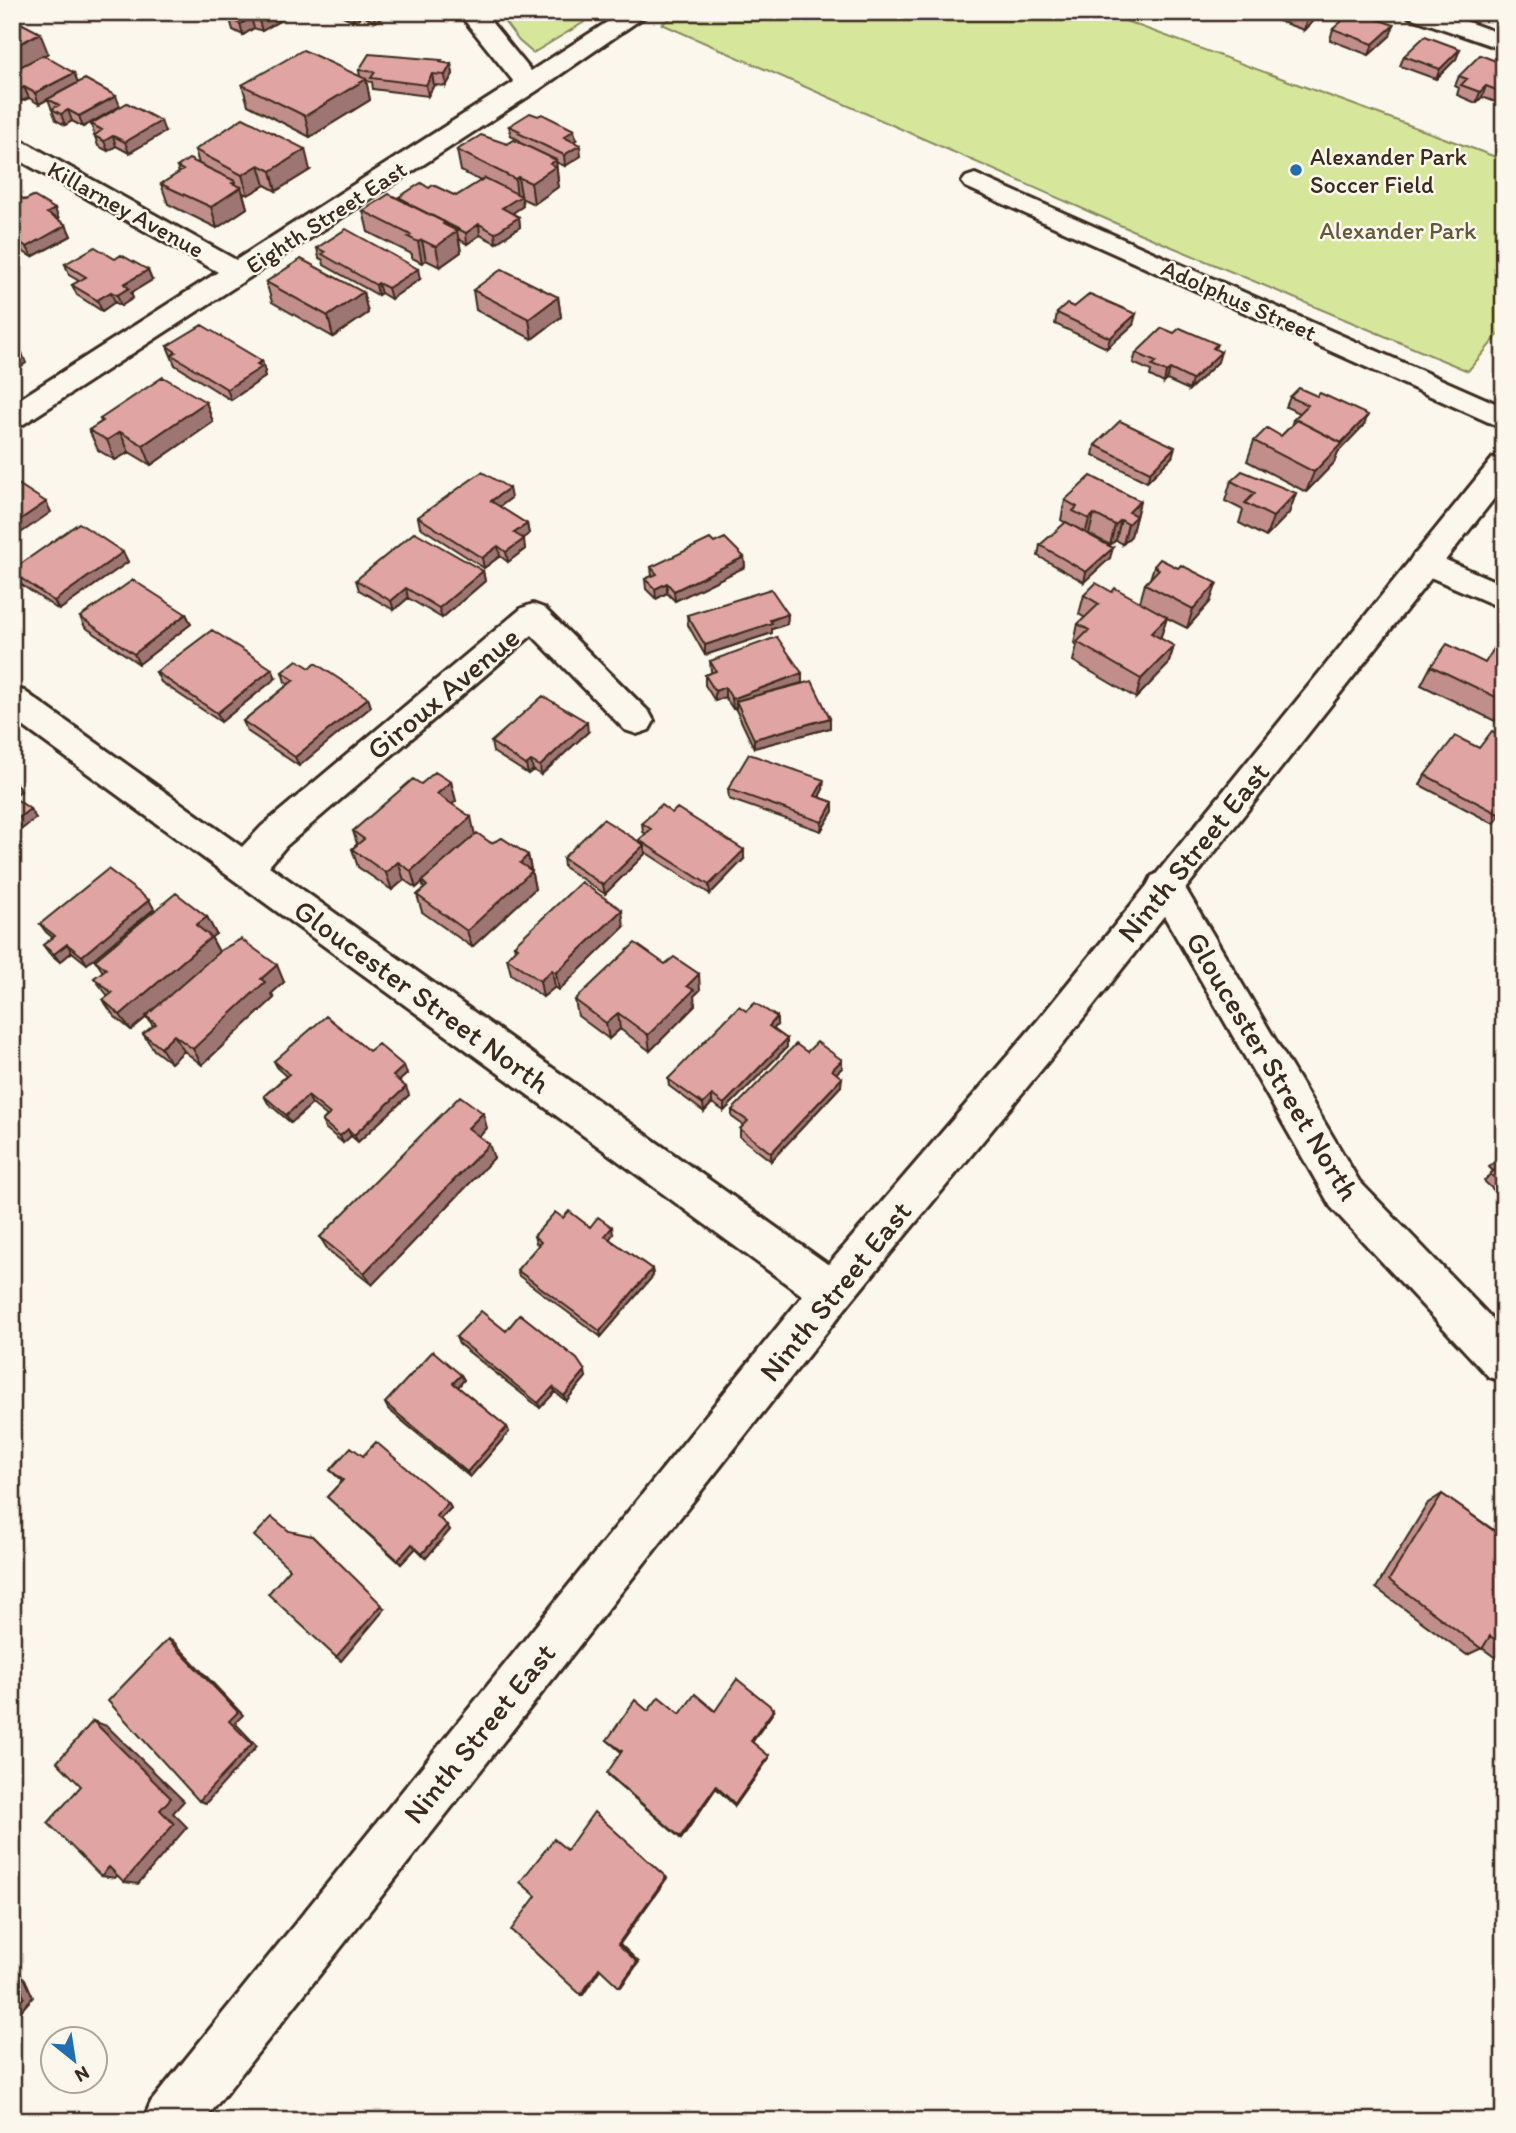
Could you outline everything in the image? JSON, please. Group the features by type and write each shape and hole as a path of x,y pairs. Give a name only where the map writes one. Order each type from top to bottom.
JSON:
{"street":[{"path":"470,12 529,85"},
{"name":"Eighth Street East","path":"12,418 239,274 639,12"},
{"path":"1417,12 1504,43"},
{"name":"Killarney Avenue","path":"12,145 239,274"},
{"name":"Adolphus Street","path":"975,182 1504,419"},
{"name":"Ninth Street East","path":"170,2121 832,1292 1052,1030 1504,465"},
{"path":"1425,562 1504,598"},
{"name":"Giroux Avenue","path":"244,869 274,836 533,616 637,721"},
{"name":"Gloucester Street North","path":"12,700 832,1292"},
{"name":"Gloucester Street North","path":"1165,886 1345,1194 1504,1362"}],"green space":[{"path":"497,12 601,12 533,53 519,41"},
{"name":"Alexander Park","path":"679,12 1101,12 1504,160 1504,328 1468,371 1115,223 662,24"}],"building":[{"path":"242,12 274,12 259,21 251,18 240,24 230,19"},
{"path":"1287,12 1314,12 1307,19"},
{"path":"1352,12 1376,12 1371,17 1394,25 1373,44 1333,29"},
{"path":"19,22 40,33 12,48 12,25"},
{"path":"1425,36 1460,49 1440,69 1404,56"},
{"path":"303,50 366,79 305,116 242,85"},
{"path":"369,54 442,60 440,62 451,64 445,75 432,74 426,85 371,78 375,72 359,70"},
{"path":"43,55 74,73 35,93 24,87 18,91 12,88 15,81 12,80 12,71"},
{"path":"1480,55 1504,64 1504,93 1486,86 1480,92 1461,85 1467,79 1459,76"},
{"path":"85,79 116,96 79,116 68,110 61,114 52,109 59,105 48,99"},
{"path":"127,103 161,121 125,142 113,136 104,141 94,136 102,130 91,124"},
{"path":"530,113 538,116 542,114 574,130 564,137 580,145 564,155 509,126"},
{"path":"243,118 305,149 271,171 259,165 242,175 195,150"},
{"path":"481,135 507,144 514,140 556,160 550,164 555,167 531,183 518,177 515,179 457,150"},
{"path":"189,159 235,181 232,183 241,187 211,207 161,184 183,170 177,167"},
{"path":"485,178 521,196 502,208 519,217 495,233 479,224 466,233 399,197 421,183 429,188 433,185 456,196"},
{"path":"13,192 25,200 33,196 55,209 47,213 66,225 27,247 12,237"},
{"path":"389,194 445,222 443,224 457,231 436,247 422,240 418,242 408,237 411,235 363,211"},
{"path":"346,229 418,269 388,288 378,283 376,285 322,254 325,252 317,248"},
{"path":"95,247 115,259 121,255 148,270 124,284 129,288 117,295 111,292 97,300 72,285 86,277 65,264"},
{"path":"301,259 363,292 328,316 266,282"},
{"path":"502,269 558,297 529,319 473,290"},
{"path":"1090,294 1136,314 1110,338 1057,313 1067,304 1074,307"},
{"path":"202,325 262,361 257,364 262,367 227,389 172,355 176,352 167,346"},
{"path":"1162,328 1174,333 1180,328 1217,344 1213,348 1221,352 1192,380 1170,369 1166,372 1152,366 1156,362 1136,353"},
{"path":"12,344 22,353 12,359"},
{"path":"163,377 206,402 143,445 120,432 107,440 89,430 103,421 100,419"},
{"path":"1299,388 1317,396 1320,393 1368,415 1341,443 1293,420 1308,405 1290,397"},
{"path":"1297,420 1342,443 1314,472 1254,441 1267,428 1281,436"},
{"path":"1120,421 1175,447 1150,472 1095,445"},
{"path":"1242,471 1296,493 1273,517 1245,503 1255,493 1231,481"},
{"path":"482,472 509,488 491,501 527,524 514,533 524,539 506,552 498,546 482,558 418,517"},
{"path":"1091,476 1140,501 1129,512 1136,516 1128,524 1121,520 1115,525 1094,514 1089,519 1073,511 1077,507 1065,500"},
{"path":"12,480 46,502 12,525"},
{"path":"1066,522 1113,548 1086,572 1040,545"},
{"path":"79,523 123,552 54,601 12,572 12,570"},
{"path":"415,532 483,571 439,608 406,588 391,601 356,580"},
{"path":"725,538 744,557 674,591 667,583 655,589 645,579 657,574 651,567 710,539 714,543"},
{"path":"1160,559 1178,568 1181,565 1217,583 1193,609 1145,584 1159,569 1154,566"},
{"path":"133,580 186,614 134,654 80,617"},
{"path":"1096,583 1112,592 1115,588 1167,617 1151,633 1174,646 1141,679 1077,642 1089,630 1078,624 1099,604 1084,595"},
{"path":"771,589 788,614 770,620 772,623 705,645 687,615"},
{"path":"212,630 272,669 217,713 156,672"},
{"path":"777,637 802,673 732,699 725,687 715,691 705,675 716,671 710,661"},
{"path":"1447,644 1485,663 1496,645 1504,649 1504,701 1431,666"},
{"path":"297,660 310,668 315,663 368,698 295,757 243,721 294,680 282,672"},
{"path":"812,681 830,718 754,739 736,701"},
{"path":"543,696 587,722 540,766 531,761 526,765 491,742"},
{"path":"1492,731 1504,737 1504,809 1500,815 1425,775 1455,736 1479,748"},
{"path":"749,754 824,780 815,796 833,802 822,822 728,789"},
{"path":"435,772 451,782 437,794 471,817 411,871 398,862 386,873 352,849 364,839 353,831 413,779 421,784"},
{"path":"12,796 30,809 12,823"},
{"path":"661,805 672,813 677,808 744,850 709,885 639,840 651,829 642,823"},
{"path":"603,819 644,845 603,885 563,858"},
{"path":"477,833 491,843 502,838 528,855 520,863 532,871 467,931 417,895 427,886 422,881"},
{"path":"108,869 149,900 82,956 67,944 54,954 43,945 55,936 40,924"},
{"path":"581,882 622,910 556,973 552,970 540,981 507,958 518,947 514,945"},
{"path":"176,893 207,917 196,925 211,937 120,1015 103,1000 112,993 94,978 106,969 95,960"},
{"path":"241,939 277,965 261,979 265,982 193,1049 174,1035 161,1048 143,1034 156,1024 146,1016 221,950"},
{"path":"635,943 665,964 674,957 699,974 687,986 694,990 648,1035 618,1013 606,1023 575,1000"},
{"path":"755,1003 777,1017 769,1026 787,1039 724,1104 712,1095 703,1104 668,1079 739,1006 746,1011"},
{"path":"326,1016 369,1051 378,1044 404,1066 393,1076 406,1087 354,1135 348,1129 340,1136 322,1121 330,1114 308,1096 286,1115 264,1096 289,1074 274,1061"},
{"path":"817,1042 842,1060 832,1070 842,1078 771,1153 740,1129 748,1121 732,1110 796,1044 807,1052"},
{"path":"460,1096 483,1113 468,1128 489,1144 364,1273 320,1237"},
{"path":"1504,1153 1504,1186 1490,1174 1501,1165 1496,1160"},
{"path":"569,1211 590,1227 598,1217 612,1227 605,1236 652,1269 600,1331 517,1270 541,1242 534,1236 555,1212 563,1218"},
{"path":"481,1311 506,1331 520,1314 577,1359 585,1371 564,1396 553,1387 538,1403 456,1337"},
{"path":"433,1351 461,1375 453,1383 507,1427 467,1472 385,1403"},
{"path":"376,1442 448,1503 436,1516 447,1525 422,1554 412,1544 398,1560 327,1497 343,1480 330,1470 351,1447 363,1456"},
{"path":"1442,1494 1504,1538 1504,1646 1490,1636 1482,1649 1389,1580"},
{"path":"272,1517 289,1531 312,1536 382,1605 336,1657 268,1594 290,1569 254,1536"},
{"path":"168,1639 238,1712 229,1721 252,1744 199,1801 108,1701"},
{"path":"737,1679 774,1709 751,1741 769,1756 735,1804 716,1786 680,1837 607,1773 622,1751 607,1740 635,1700 648,1711 659,1697 680,1714 695,1694 715,1711"},
{"path":"93,1721 171,1798 160,1810 174,1824 124,1882 109,1867 101,1876 48,1823 81,1786 57,1762"},
{"path":"594,1812 666,1877 618,1944 637,1962 619,1987 599,1968 581,1995 511,1930 536,1896 520,1882 554,1839 567,1850"},
{"path":"12,1975 24,1997 12,2011"}],"place":[{"name":"Alexander Park Soccer Field","path":"1296,170"}]}
